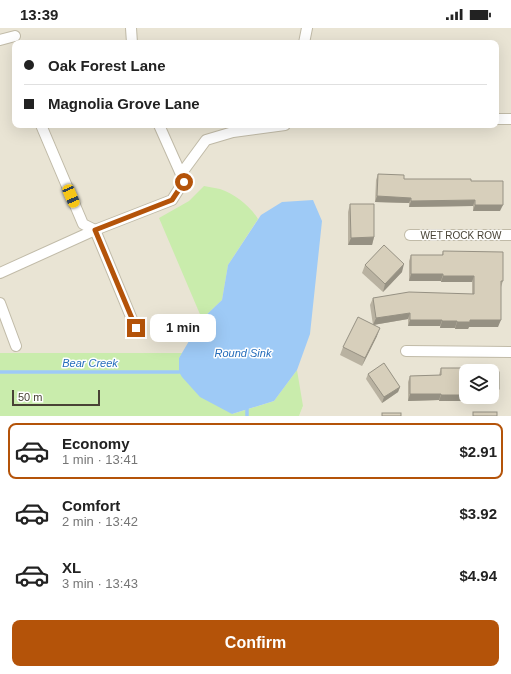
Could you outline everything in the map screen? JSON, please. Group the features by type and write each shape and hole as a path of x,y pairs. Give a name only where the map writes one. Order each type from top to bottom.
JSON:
{"street":[{"path":"131,28 132,40"},
{"path":"305,40 307,28"},
{"path":"0,40 15,36"},
{"path":"499,119 511,119"},
{"path":"42,128 83,224 95,230 136,328"},
{"path":"0,273 95,230 172,200 184,182 160,128"},
{"path":"181,174 206,140 233,132 263,128"},
{"name":"WET ROCK ROW","path":"410,235 511,235"},
{"path":"0,303 16,346"},
{"path":"406,351 511,352"}],"shaded area":[{"path":"0,28 511,28 511,416 299,416 303,406 274,401 232,414 179,358 181,353 0,353"}],"green space":[{"path":"204,186 220,189 237,197 255,214 258,219 228,265 222,300 202,319 159,218 189,201"},
{"path":"0,353 182,353 179,358 232,414 274,401 297,370 303,406 299,416 0,416"}],"water":[{"name":"Round Sink","path":"313,200 322,221 310,334 297,370 274,401 232,414 200,397 179,372 179,358 202,319 222,300 228,265 261,215 282,202"}],"building":[{"path":"378,174 404,175 404,179 471,179 471,181 503,181 503,205 475,205 475,200 411,201 411,198 377,196"},
{"path":"350,204 374,204 374,237 351,238"},
{"path":"384,245 404,264 385,284 365,265"},
{"path":"443,251 503,252 501,320 470,320 470,322 457,322 442,320 410,320 410,313 376,318 373,298 409,292 474,294 474,276 411,274 411,255 443,255"},
{"path":"358,317 380,328 365,358 343,347"},
{"path":"384,363 400,387 384,397 368,374"},
{"path":"441,368 459,368 459,395 410,394 410,376 441,375"},
{"path":"473,412 497,412 497,416 473,416"},
{"path":"382,413 401,413 401,416 382,416"}],"waterway":[{"name":"Bear Creek","path":"0,372 179,372"},
{"name":"Bear Creek","path":"247,409 247,416"}],"route":[{"path":"136,328 95,230 172,200 184,182"}]}
